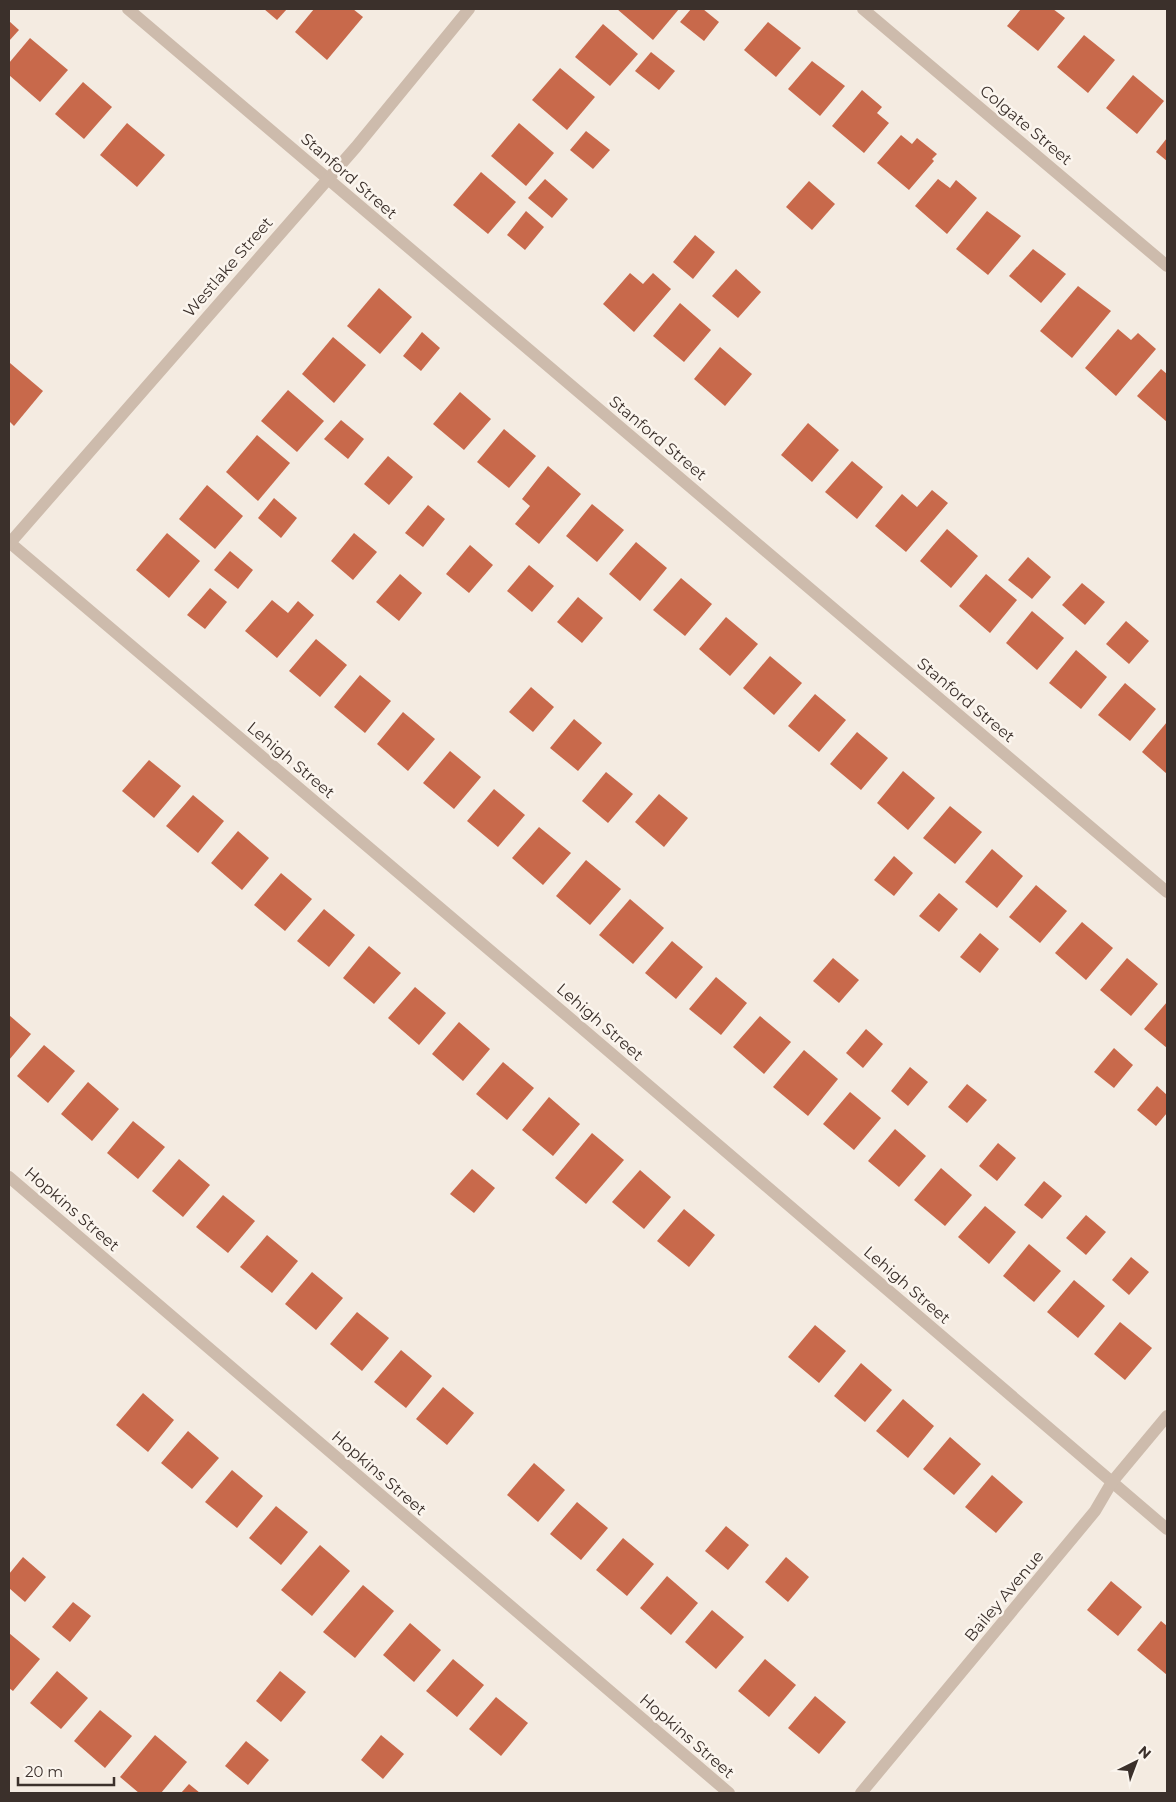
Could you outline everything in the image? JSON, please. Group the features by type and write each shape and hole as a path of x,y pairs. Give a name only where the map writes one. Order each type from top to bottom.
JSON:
{"street":[{"name":"Stanford Street","path":"128,9 1167,892"},
{"name":"Westlake Street","path":"9,543 326,179 468,9"},
{"name":"Colgate Street","path":"863,9 1167,266"},
{"name":"Lehigh Street","path":"9,543 578,1025 1167,1529"},
{"name":"Hopkins Street","path":"9,1177 729,1793"},
{"name":"Bailey Avenue","path":"861,1793 1095,1511 1112,1482 1167,1416"}],"building":[{"path":"264,9 287,9 277,20"},
{"path":"314,9 353,9 363,17 327,60 295,32"},
{"path":"617,9 679,9 653,40"},
{"path":"691,9 703,9 719,22 704,41 680,22"},
{"path":"1021,9 1053,9 1065,18 1038,51 1007,26"},
{"path":"9,21 19,30 9,41"},
{"path":"768,22 801,48 776,77 744,50"},
{"path":"603,24 638,54 610,86 575,57"},
{"path":"1084,35 1115,60 1088,93 1057,67"},
{"path":"30,38 68,70 40,102 9,75 9,63"},
{"path":"651,52 675,71 659,90 635,71"},
{"path":"812,61 845,86 820,116 788,89"},
{"path":"560,68 595,97 567,130 532,100"},
{"path":"1133,75 1164,101 1137,134 1106,108"},
{"path":"83,82 112,107 84,139 55,114"},
{"path":"862,90 882,107 877,113 889,123 864,153 832,126"},
{"path":"127,123 165,155 137,187 100,155"},
{"path":"519,123 554,153 526,186 491,156"},
{"path":"586,131 610,150 593,169 570,150"},
{"path":"901,135 912,144 917,138 937,154 932,159 934,161 909,190 877,163"},
{"path":"1167,138 1167,161 1156,152"},
{"path":"481,172 516,202 488,234 453,205"},
{"path":"545,179 568,199 552,218 528,198"},
{"path":"938,179 950,188 956,180 977,198 947,234 915,206"},
{"path":"809,181 835,204 812,230 786,207"},
{"path":"526,211 544,227 525,250 507,235"},
{"path":"987,211 1021,236 988,275 956,249"},
{"path":"695,235 715,252 693,279 673,262"},
{"path":"1033,249 1066,274 1041,303 1009,276"},
{"path":"736,269 761,292 738,318 712,296"},
{"path":"630,273 643,284 653,273 671,289 634,332 603,304"},
{"path":"1078,286 1111,311 1072,358 1040,331"},
{"path":"379,288 412,317 380,354 347,326"},
{"path":"680,303 711,330 684,362 653,336"},
{"path":"1118,329 1131,340 1138,333 1156,349 1116,396 1085,368"},
{"path":"422,332 440,348 421,371 403,356"},
{"path":"333,337 366,365 334,403 302,374"},
{"path":"720,347 752,374 725,406 694,379"},
{"path":"10,363 43,391 14,426 9,421"},
{"path":"1161,369 1167,374 1167,422 1137,396"},
{"path":"288,390 324,421 297,452 261,421"},
{"path":"460,392 491,419 464,450 433,424"},
{"path":"341,420 364,439 348,459 324,439"},
{"path":"808,423 839,450 812,482 781,455"},
{"path":"504,429 536,456 509,488 477,462"},
{"path":"257,435 290,463 258,501 226,472"},
{"path":"388,456 413,477 389,505 364,484"},
{"path":"852,461 883,487 857,519 825,492"},
{"path":"548,466 581,494 539,544 515,524 530,506 522,499"},
{"path":"207,485 243,516 215,549 179,519"},
{"path":"932,490 948,503 906,552 875,526 902,494 917,507"},
{"path":"274,498 297,518 281,538 258,518"},
{"path":"592,504 624,530 597,562 566,536"},
{"path":"428,505 445,519 423,547 405,533"},
{"path":"947,529 978,556 951,588 920,561"},
{"path":"167,533 200,561 169,598 136,570"},
{"path":"354,533 377,552 353,580 331,561"},
{"path":"636,542 667,568 640,601 609,574"},
{"path":"470,545 493,565 469,593 446,574"},
{"path":"230,551 253,570 238,589 214,570"},
{"path":"1028,557 1051,577 1032,599 1008,580"},
{"path":"529,565 554,586 532,612 507,591"},
{"path":"400,574 422,593 399,621 376,602"},
{"path":"986,574 1017,600 990,633 959,606"},
{"path":"681,578 712,604 685,636 653,610"},
{"path":"1082,583 1105,602 1085,625 1062,605"},
{"path":"210,588 227,602 205,629 187,615"},
{"path":"578,597 603,618 582,643 557,622"},
{"path":"272,600 288,613 298,601 314,615 277,658 245,631"},
{"path":"1032,611 1064,638 1037,670 1006,643"},
{"path":"726,617 758,644 730,676 699,649"},
{"path":"1126,621 1149,641 1129,664 1106,644"},
{"path":"316,639 347,665 320,697 289,671"},
{"path":"1076,650 1107,677 1081,709 1049,683"},
{"path":"770,656 802,683 774,715 743,688"},
{"path":"360,675 391,701 365,733 334,707"},
{"path":"1125,683 1156,709 1130,741 1098,715"},
{"path":"531,687 554,707 533,732 509,712"},
{"path":"815,694 846,720 819,752 788,726"},
{"path":"403,712 435,739 408,771 377,744"},
{"path":"574,719 602,743 578,771 550,748"},
{"path":"1167,722 1167,774 1142,752"},
{"path":"857,732 888,758 861,790 830,764"},
{"path":"450,751 481,777 454,809 423,783"},
{"path":"149,760 181,786 154,818 122,791"},
{"path":"903,771 935,798 908,830 877,803"},
{"path":"606,772 633,794 608,823 582,801"},
{"path":"494,789 525,815 498,847 467,821"},
{"path":"659,794 688,818 664,847 635,822"},
{"path":"193,795 224,821 198,853 166,826"},
{"path":"950,806 982,832 955,864 923,838"},
{"path":"539,827 571,853 543,885 512,858"},
{"path":"238,831 269,858 242,890 211,863"},
{"path":"992,849 1023,876 997,908 965,882"},
{"path":"894,856 913,873 894,896 874,880"},
{"path":"586,860 621,889 590,925 556,896"},
{"path":"281,873 312,899 285,931 254,905"},
{"path":"1036,885 1067,911 1040,943 1009,917"},
{"path":"939,893 958,909 939,932 919,916"},
{"path":"630,899 664,928 633,964 599,935"},
{"path":"324,909 355,935 329,967 297,941"},
{"path":"1082,922 1113,948 1086,980 1055,953"},
{"path":"980,933 999,949 980,973 960,957"},
{"path":"672,941 703,967 676,999 645,973"},
{"path":"369,946 401,973 374,1004 343,978"},
{"path":"833,958 859,980 839,1003 813,981"},
{"path":"1127,958 1158,984 1131,1016 1100,990"},
{"path":"716,977 747,1003 721,1035 689,1009"},
{"path":"415,987 446,1013 419,1045 388,1018"},
{"path":"1167,1002 1167,1048 1144,1029"},
{"path":"9,1015 31,1034 9,1060"},
{"path":"760,1016 791,1042 764,1074 733,1047"},
{"path":"459,1022 490,1049 463,1081 432,1054"},
{"path":"866,1029 883,1044 863,1068 846,1053"},
{"path":"44,1045 75,1071 48,1103 17,1076"},
{"path":"1114,1048 1133,1065 1114,1088 1094,1072"},
{"path":"804,1050 838,1079 808,1116 773,1087"},
{"path":"503,1062 534,1088 507,1120 476,1094"},
{"path":"910,1067 928,1082 908,1106 891,1091"},
{"path":"88,1082 119,1109 92,1141 61,1114"},
{"path":"967,1084 987,1100 967,1123 948,1107"},
{"path":"1157,1086 1167,1095 1167,1113 1156,1126 1137,1110"},
{"path":"850,1092 881,1118 854,1150 823,1124"},
{"path":"549,1097 580,1124 553,1156 522,1130"},
{"path":"133,1121 165,1147 138,1179 107,1153"},
{"path":"895,1129 926,1156 899,1187 868,1161"},
{"path":"592,1133 624,1160 586,1204 555,1178"},
{"path":"998,1143 1016,1158 997,1181 979,1166"},
{"path":"179,1159 210,1185 183,1217 152,1191"},
{"path":"941,1168 972,1195 945,1226 914,1200"},
{"path":"472,1169 495,1188 474,1213 450,1194"},
{"path":"640,1170 671,1197 644,1229 612,1202"},
{"path":"1044,1181 1062,1196 1042,1219 1024,1205"},
{"path":"223,1195 255,1221 228,1253 196,1227"},
{"path":"985,1206 1016,1232 989,1264 958,1237"},
{"path":"684,1209 715,1235 689,1267 657,1241"},
{"path":"1086,1215 1106,1232 1086,1255 1066,1238"},
{"path":"267,1235 298,1261 272,1293 240,1267"},
{"path":"1029,1244 1061,1271 1034,1302 1003,1276"},
{"path":"1131,1257 1149,1272 1129,1295 1112,1280"},
{"path":"312,1272 343,1298 316,1330 285,1304"},
{"path":"1074,1280 1105,1306 1078,1338 1047,1312"},
{"path":"357,1312 389,1338 362,1371 330,1344"},
{"path":"1120,1322 1152,1348 1125,1380 1094,1354"},
{"path":"815,1325 846,1351 819,1383 788,1357"},
{"path":"401,1350 432,1376 406,1408 374,1382"},
{"path":"861,1363 892,1390 865,1422 834,1396"},
{"path":"443,1387 474,1413 447,1445 416,1419"},
{"path":"143,1393 174,1420 148,1452 116,1425"},
{"path":"903,1399 934,1426 908,1458 876,1431"},
{"path":"188,1431 219,1458 192,1489 161,1463"},
{"path":"950,1437 981,1464 954,1495 923,1469"},
{"path":"534,1463 565,1490 538,1522 507,1495"},
{"path":"232,1470 263,1496 237,1528 205,1502"},
{"path":"992,1475 1023,1502 996,1533 965,1507"},
{"path":"577,1502 608,1528 581,1560 550,1534"},
{"path":"276,1506 308,1532 281,1565 249,1538"},
{"path":"726,1526 749,1545 728,1570 705,1551"},
{"path":"623,1538 654,1564 627,1596 596,1570"},
{"path":"320,1545 350,1571 312,1616 281,1590"},
{"path":"23,1557 46,1577 25,1602 9,1588 9,1574"},
{"path":"786,1557 809,1577 788,1602 765,1582"},
{"path":"667,1576 698,1603 671,1635 640,1608"},
{"path":"1111,1581 1142,1607 1118,1636 1087,1610"},
{"path":"363,1585 394,1611 355,1658 323,1632"},
{"path":"73,1602 91,1616 70,1642 52,1627"},
{"path":"712,1610 744,1637 716,1669 685,1642"},
{"path":"1161,1621 1167,1626 1167,1675 1137,1650"},
{"path":"410,1623 441,1650 414,1682 383,1655"},
{"path":"9,1633 40,1659 13,1691 9,1688"},
{"path":"453,1659 484,1685 457,1717 426,1691"},
{"path":"765,1659 796,1685 769,1717 738,1691"},
{"path":"57,1671 88,1698 61,1729 30,1703"},
{"path":"280,1671 306,1692 281,1722 256,1701"},
{"path":"815,1696 846,1722 819,1754 788,1728"},
{"path":"496,1697 528,1723 501,1756 469,1729"},
{"path":"100,1710 132,1736 105,1768 74,1741"},
{"path":"155,1735 187,1762 161,1793 139,1793 120,1777"},
{"path":"381,1735 404,1754 383,1779 361,1760"},
{"path":"246,1741 269,1760 248,1785 225,1766"},
{"path":"189,1784 200,1793 181,1793"}]}
